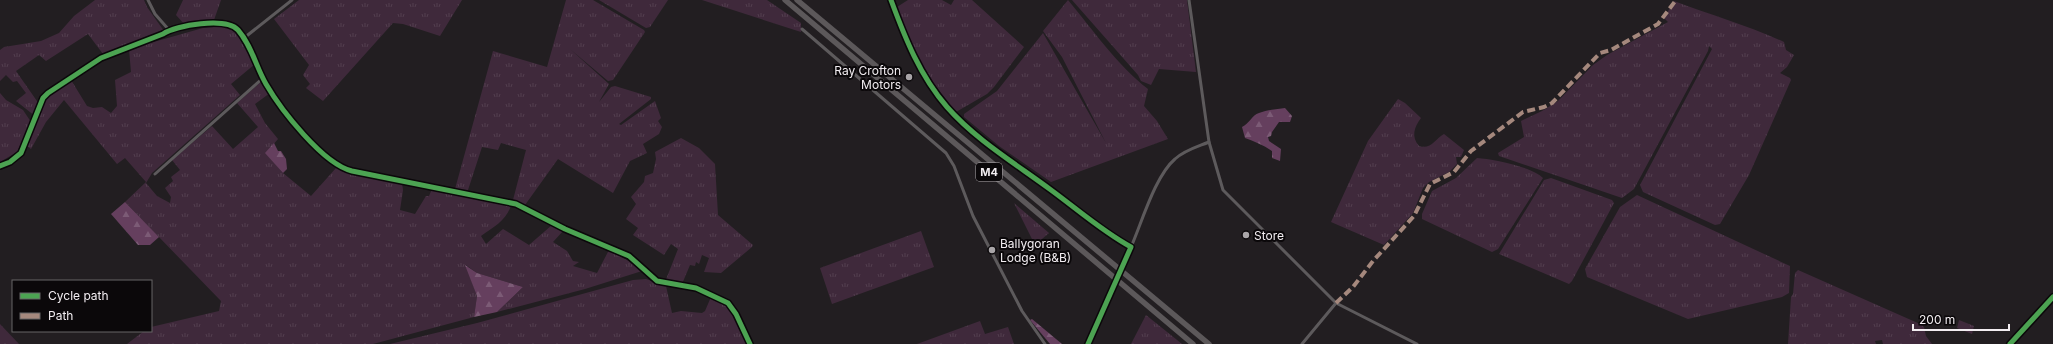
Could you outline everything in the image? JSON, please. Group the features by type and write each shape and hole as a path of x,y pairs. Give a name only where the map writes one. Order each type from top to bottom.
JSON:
{"highway":[{"name":"M4","path":"785,0 1193,344"},
{"name":"M4","path":"797,0 1209,344"}],"main road":[{"path":"891,0 905,39 920,68 939,98 956,116 1000,153 1131,247 1088,344"},
{"path":"2010,344 2053,297"}],"street":[{"path":"148,0 155,14 169,30"},
{"path":"244,38 292,0"},
{"path":"1189,0 1209,142 1223,190 1336,304 1417,344"},
{"path":"0,166 10,162 20,153 44,98 48,93 101,58 163,34 169,30 204,24 231,25 238,30 244,38 257,61 269,89 308,140 337,166 352,171 516,204 565,229 629,256 643,267 653,279 662,284 696,288 728,303 736,314 750,344"},
{"path":"802,29 946,153 954,166 973,216 1012,292 1022,311 1045,344"},
{"path":"155,174 263,78"},
{"path":"1131,247 1157,183 1174,160 1183,153 1209,142"},
{"path":"1302,344 1336,304"}],"green space":[{"path":"95,0 144,0 147,7 164,31 103,54 88,34 46,61 39,55 16,71 39,104 35,116 16,101 26,93 17,81 13,82 6,75 0,81 0,50 4,47 41,41 59,33 74,16"},
{"path":"183,0 221,0 214,20 185,25 176,15"},
{"path":"299,0 462,0 440,36 403,24 393,23 323,101 306,88 310,84 303,75 309,65 274,19"},
{"path":"566,0 593,0 644,30 645,32 613,80 608,81 570,49 609,84 599,102 611,87 615,86 651,97 651,99 619,124 621,125 655,101 661,118 658,121 662,127 659,134 643,144 647,153 630,161 613,193 558,159 525,205 513,200 526,150 501,143 498,150 482,147 468,190 455,189 493,51 547,67"},
{"path":"599,0 668,0 650,27 646,28"},
{"path":"702,0 767,0 801,23 801,32"},
{"path":"908,0 942,0 951,5 954,0 972,0 1024,47 987,94 956,112 926,74 917,58 897,7"},
{"path":"1068,0 1116,58 1148,89 1144,106 1157,121 1168,139 1051,182 999,146 964,117 964,114 997,91 1043,33 1106,143 1062,57 1043,31"},
{"path":"1072,0 1187,0 1196,72 1159,69 1151,85 1141,81 1138,75"},
{"path":"1674,1 1771,36 1784,42 1786,50 1794,55 1787,67 1780,73 1791,80 1749,175 1720,224 1715,225 1643,192 1640,185 1712,49 1709,46 1708,51 1634,189 1622,198 1499,156 1498,153 1524,137 1521,121 1558,101 1593,65 1607,55 1668,22 1664,18"},
{"path":"229,26 235,31 255,64 231,84 240,95 152,173 146,183 157,196 170,203 171,197 165,188 173,181 171,177 180,170 172,160 212,126 233,149 258,127 237,103 262,81 270,93 255,104 265,123 278,139 266,153 283,173 311,196 336,168 348,173 402,183 403,190 400,210 415,214 426,196 429,196 432,189 511,205 503,219 481,236 486,244 503,229 529,245 552,225 563,231 553,242 567,251 573,261 579,262 573,266 597,273 609,250 634,264 642,271 585,289 497,312 523,287 477,273 466,265 477,296 474,317 373,344 127,344 143,332 152,332 152,327 219,311 221,301 125,202 146,182 125,158 117,164 64,100 46,122 31,149 27,146 46,98 71,80 87,106 93,108 102,107 111,113 117,106 115,80 131,72 129,49 203,28"},
{"path":"0,93 6,100 23,110 31,122 17,152 0,162"},
{"path":"1398,99 1405,103 1421,118 1414,132 1415,139 1419,146 1427,147 1444,134 1464,150 1461,157 1456,157 1457,164 1449,172 1429,182 1423,188 1413,213 1384,245 1331,222 1368,141"},
{"path":"1285,108 1292,116 1290,122 1279,122 1271,136 1268,137 1269,141 1281,149 1280,161 1272,158 1272,151 1245,138 1242,127 1257,114 1269,110"},
{"path":"681,138 699,148 715,164 718,215 753,245 721,273 704,272 709,258 702,255 699,264 696,262 695,266 690,265 682,284 665,282 678,249 671,244 664,255 633,235 638,228 626,219 636,204 631,197 644,182 645,176 653,173 656,159 655,152"},
{"path":"274,143 278,151 281,151 286,159 287,169 283,173 265,153"},
{"path":"1477,158 1522,167 1531,170 1543,178 1498,249 1492,252 1422,219 1422,214 1432,191 1456,178"},
{"path":"1551,178 1612,200 1614,203 1569,284 1499,254 1544,180"},
{"path":"1637,195 1790,266 1789,293 1782,297 1688,319 1587,277 1585,269 1620,207"},
{"path":"125,202 159,237 150,245 138,245 111,214"},
{"path":"1014,203 1049,233 1035,245"},
{"path":"921,231 934,267 832,304 820,268"},
{"path":"465,265 477,273 523,287 497,312 474,317 477,296"},
{"path":"1798,270 1920,324 1924,327 1926,336 1932,344 1883,344 1882,340 1875,341 1876,344 1788,344 1791,297 1793,294 1795,273"},
{"path":"646,279 666,286 672,313 681,311 702,313 705,311 711,297 729,305 748,344 390,344 477,323 633,280"},
{"path":"1146,315 1182,344 1131,344"},
{"path":"1032,319 1062,344 1050,344 1030,320"},
{"path":"1959,320 1974,326 1972,334 1957,328"},
{"path":"980,321 985,334 1008,327 1014,344 917,344"},
{"path":"0,324 19,344 0,344"}],"marked path":[{"path":"1336,303 1353,287 1373,261 1414,216 1430,184 1454,172 1471,151 1523,112 1544,107 1552,103 1600,53 1611,50 1658,24 1676,0"}],"cycle path":[{"path":"891,0 921,70 937,95 958,119 983,141 1100,227 1131,247 1088,344"},
{"path":"0,166 10,162 21,153 43,98 48,93 101,58 169,31 189,25 212,23 232,26 243,36 266,84 292,121 316,147 328,158 341,166 352,171 516,204 565,229 629,256 657,281 696,288 728,303 736,314 750,344"},
{"path":"2010,344 2053,297"}],"place":[{"name":"Ray Crofton Motors","path":"909,77"},
{"name":"Store","path":"1246,235"},
{"name":"Ballygoran Lodge (B&B)","path":"992,250"}]}
